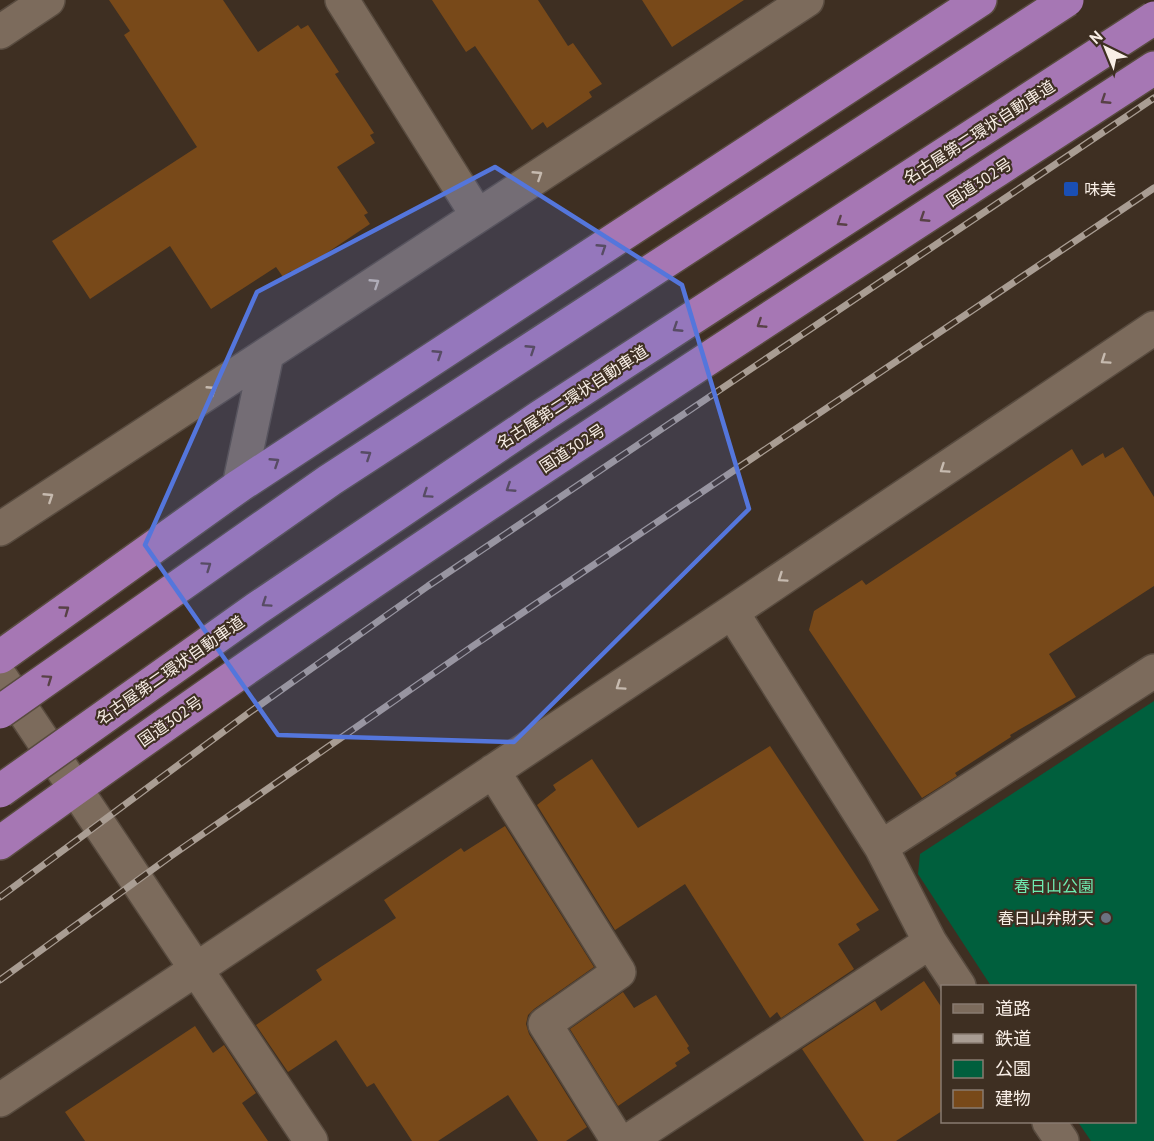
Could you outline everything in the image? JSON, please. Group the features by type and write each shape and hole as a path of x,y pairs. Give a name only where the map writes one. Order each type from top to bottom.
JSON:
{"highway":[{"path":"0,657 239,486 980,0"},
{"path":"0,712 330,480 1067,0"},
{"name":"名古屋第二環状自動車道","path":"0,791 256,609 540,417 1154,18"},
{"name":"国道302号","path":"0,843 303,627 495,498 1154,68"}],"street":[{"path":"0,32 48,0"},
{"path":"342,0 477,215"},
{"path":"0,529 807,0"},
{"path":"0,1100 1154,328"},
{"path":"239,486 267,354"},
{"path":"732,612 881,847 930,942 958,985"},
{"path":"881,847 1154,671"},
{"path":"0,676 311,1141"},
{"path":"493,771 619,972 545,1024 618,1141"},
{"path":"628,1141 930,942"},
{"path":"1050,1123 1062,1141"}],"highlighted area":[{"path":"495,167 682,285 749,509 514,742 278,735 145,545 257,292"}],"green space":[{"name":"春日山公園","path":"1154,701 1154,1141 1091,1141 1079,1123 1136,1123 1136,985 990,985 918,874 920,854"}],"building":[{"path":"109,0 223,0 258,52 298,25 301,29 308,25 339,72 335,74 374,133 370,135 375,143 337,167 368,213 364,215 370,224 294,275 291,271 283,277 276,267 211,309 170,246 90,299 52,241 197,147 124,35 130,31"},
{"path":"432,0 538,0 568,46 573,43 602,84 589,92 592,97 547,128 543,122 532,130 475,46 466,52"},
{"path":"642,0 744,0 672,47"},
{"path":"1123,447 1154,497 1154,586 1049,654 1076,697 1010,735 1011,737 955,773 957,776 922,798 809,630 814,611 862,580 866,585 1072,449 1082,466 1103,453 1105,458"},
{"path":"770,746 879,910 856,924 860,930 838,944 854,969 781,1018 777,1012 770,1018 685,884 615,930 537,805 556,790 553,785 592,759 638,828"},
{"path":"505,826 594,967 534,1009 528,1015 526,1024 529,1034 587,1127 566,1141 538,1141 508,1095 438,1141 412,1141 374,1083 367,1087 336,1040 288,1072 256,1025 322,980 316,970 396,918 384,900 461,848 464,852"},
{"path":"924,981 941,1006 941,1112 896,1141 864,1141 802,1049 875,1001 881,1011"},
{"path":"623,992 634,1008 656,995 689,1046 687,1048 690,1053 675,1063 677,1066 618,1106 570,1029"},
{"path":"195,1026 213,1053 224,1045 256,1093 242,1103 268,1141 85,1141 65,1112"}],"railway":[{"path":"0,897 250,712 428,586 1154,98"},
{"path":"0,980 171,856 473,646 1154,188"}],"place":[{"name":"味美","path":"1071,189"},
{"name":"春日山弁財天","path":"1106,918"}]}
